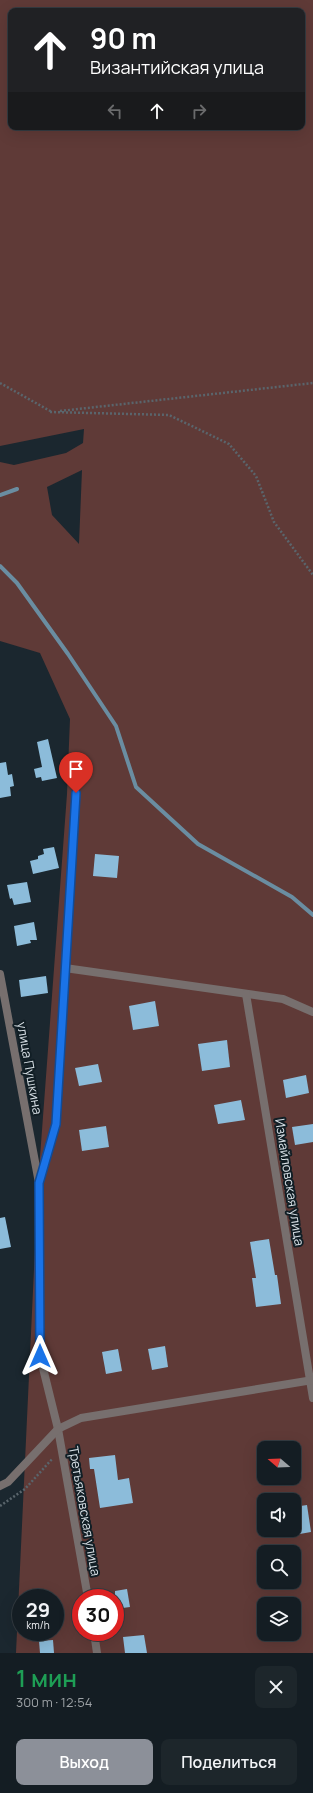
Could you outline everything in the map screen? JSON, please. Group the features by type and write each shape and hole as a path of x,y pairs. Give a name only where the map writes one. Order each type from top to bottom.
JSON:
{"street":[{"path":"39,1183 56,1124 76,793"},
{"path":"66,968 283,999 313,1012"},
{"name":"улица Пушкина","path":"0,974 39,1183 40,1356 58,1429"},
{"name":"Измайловская улица","path":"246,994 312,1380 313,1398"},
{"path":"0,1486 8,1482 58,1429 81,1418 312,1380"},
{"name":"Третьяковская улица","path":"58,1429 86,1589"},
{"path":"95,1641 97,1653"}],"path":[{"path":"0,383 50,412 169,416 229,444 256,476 274,522 313,575"},
{"path":"50,412 313,383"},
{"path":"0,1506 25,1489 62,1448"}],"shaded area":[{"path":"0,0 313,0 313,1653 16,1653 17,1641 64,1641 64,1589 19,1589 38,1184 67,794 70,719 40,653 0,641 0,462 14,465 66,453 83,443 84,429 0,446","holes":["82,470 79,544 52,515 47,487"]}],"building":[{"path":"48,739 57,778 42,781 41,777 36,778 34,769 42,767 37,742"},
{"path":"6,762 8,775 12,774 14,786 10,787 11,796 0,798 0,763"},
{"path":"54,847 59,868 33,874 30,861 38,859 38,856 44,854 43,849"},
{"path":"95,854 119,856 117,878 93,876"},
{"path":"27,882 31,902 14,905 12,898 10,899 7,885"},
{"path":"34,922 37,940 30,940 31,943 17,946 14,926"},
{"path":"46,976 48,993 21,997 19,980"},
{"path":"155,1001 159,1026 133,1030 129,1006"},
{"path":"227,1040 230,1067 202,1071 198,1044"},
{"path":"98,1064 102,1082 79,1086 75,1068"},
{"path":"306,1075 309,1093 286,1098 283,1080"},
{"path":"241,1100 245,1120 218,1124 214,1105"},
{"path":"313,1124 313,1142 295,1145 292,1127"},
{"path":"106,1126 109,1147 82,1151 79,1130"},
{"path":"5,1217 11,1247 0,1249 0,1218"},
{"path":"269,1239 275,1275 277,1275 281,1304 256,1307 252,1278 256,1278 250,1242"},
{"path":"165,1346 168,1367 152,1370 148,1349"},
{"path":"118,1349 122,1371 106,1374 102,1352"},
{"path":"115,1455 118,1480 129,1478 133,1503 100,1508 94,1469 90,1469 89,1458"},
{"path":"307,1505 311,1532 301,1534 301,1506"},
{"path":"127,1589 130,1607 124,1608 124,1590"},
{"path":"144,1635 147,1653 125,1653 124,1637"},
{"path":"39,1641 53,1641 54,1653 40,1653"}],"waterway":[{"path":"0,495 17,489"},
{"path":"0,566 17,583 68,654 116,726 136,787 198,844 292,897 313,915"}],"route":[{"path":"40,1356 39,1183 56,1124 76,793"}]}
